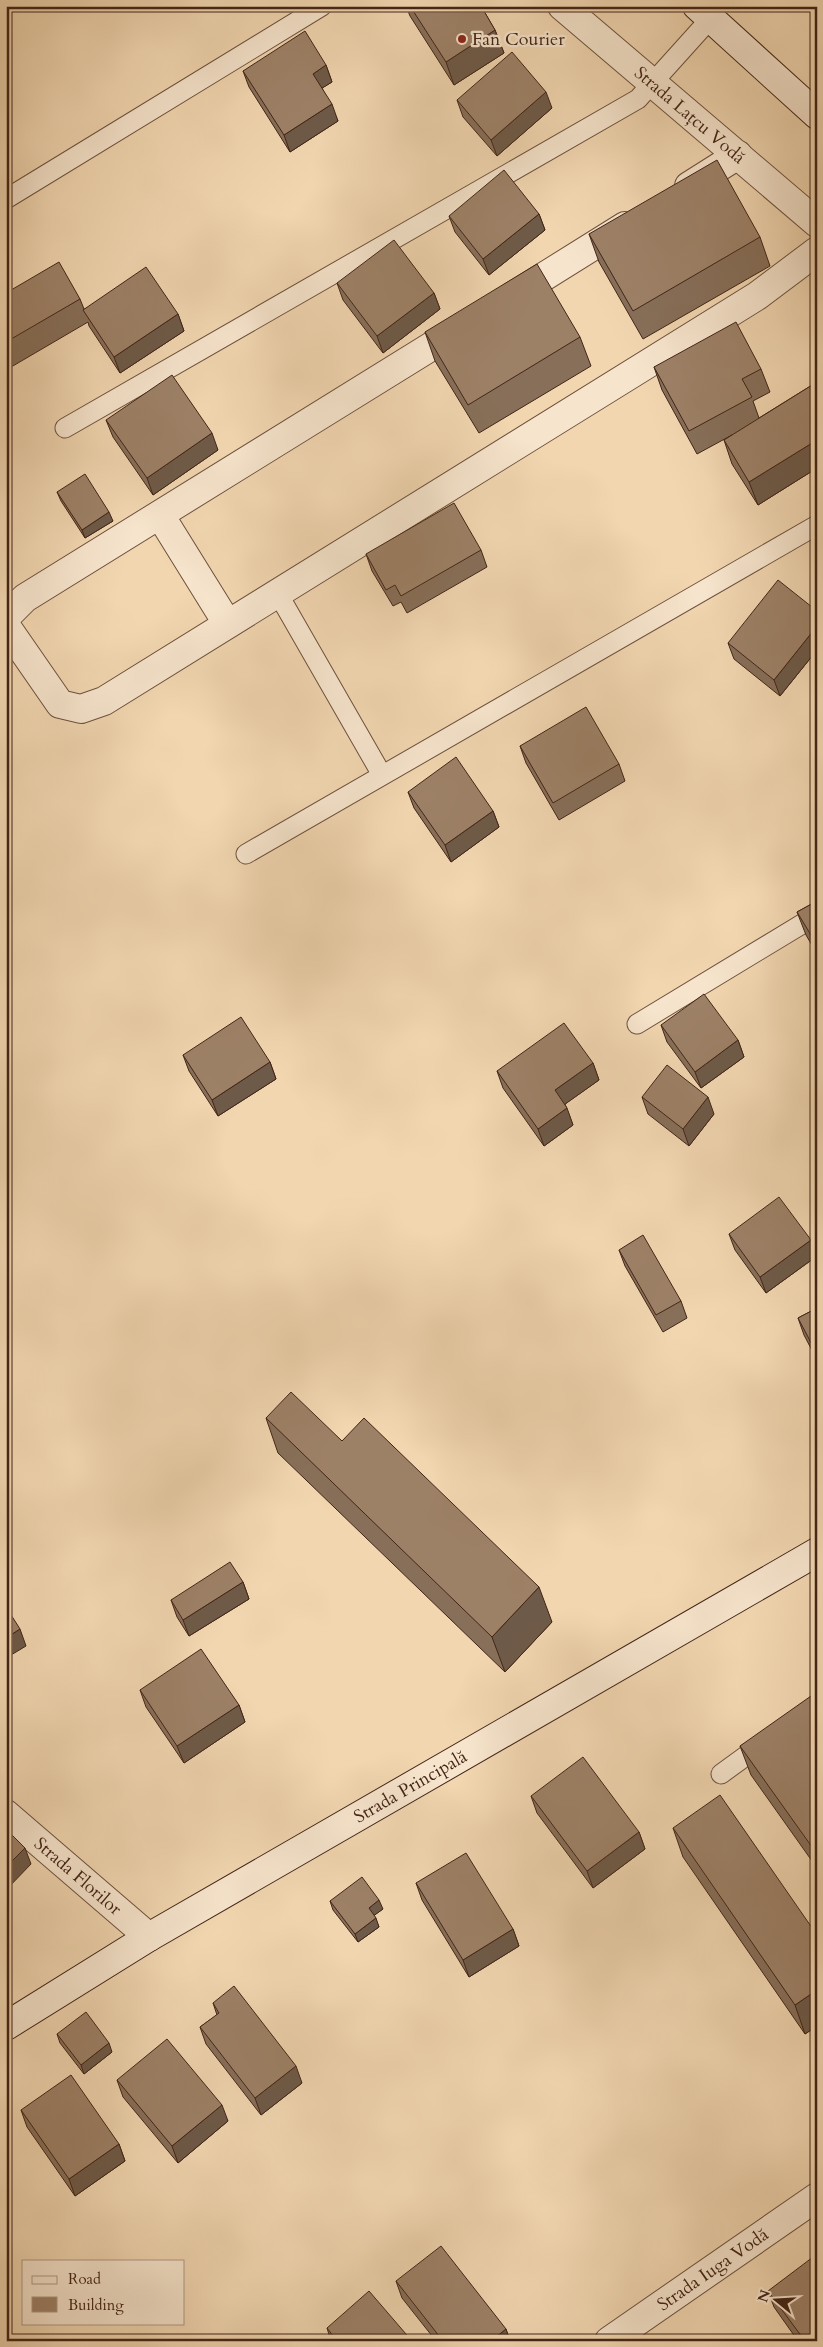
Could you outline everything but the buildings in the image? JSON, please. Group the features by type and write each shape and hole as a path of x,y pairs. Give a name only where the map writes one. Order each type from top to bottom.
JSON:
{"street":[{"name":"Strada Lațcu Vodă","path":"562,6 654,82 817,223"},
{"path":"703,12 817,115"},
{"path":"671,197 738,155"},
{"path":"6,617 25,598 646,213"},
{"path":"6,626 60,704 81,709 104,701 757,296 817,251"},
{"path":"160,515 227,623"},
{"name":"Strada Principală","path":"6,2026 149,1937 817,1552"},
{"name":"Strada Florilor","path":"6,1814 149,1937"},
{"name":"Strada Iuga Vodă","path":"609,2341 817,2197"}],"lane":[{"path":"6,199 322,6"},
{"path":"65,428 638,98 654,82 703,12"},
{"path":"246,854 817,525"},
{"path":"277,592 382,775"},
{"path":"637,1024 817,915"},
{"path":"721,1774 777,1733"}],"place":[{"name":"Fan Courier","path":"462,39"}]}
